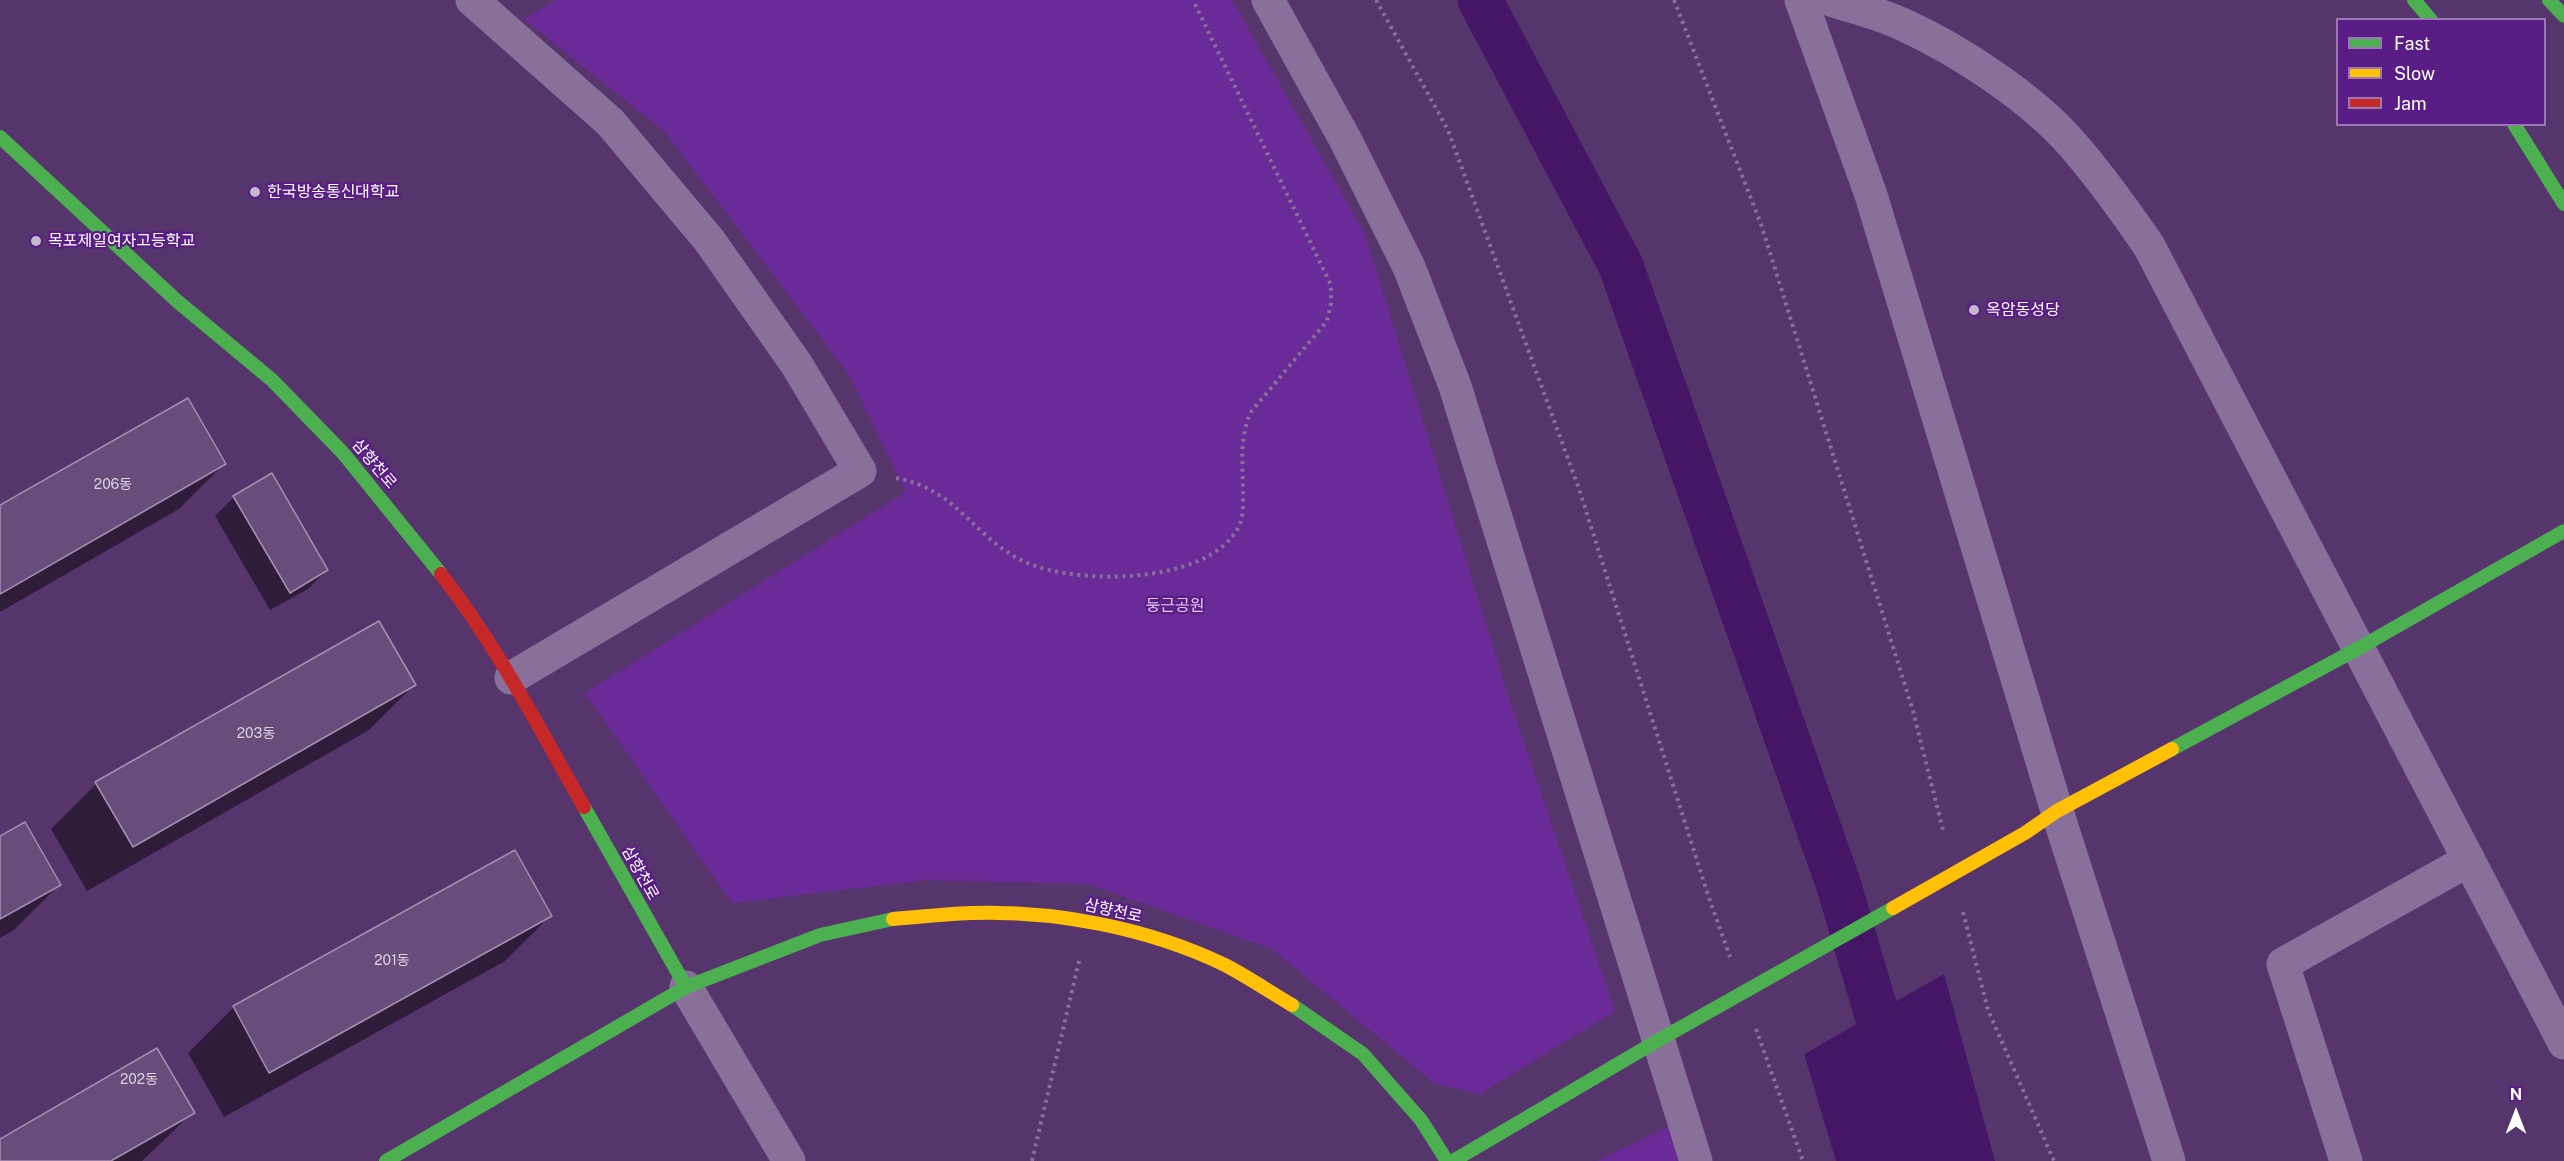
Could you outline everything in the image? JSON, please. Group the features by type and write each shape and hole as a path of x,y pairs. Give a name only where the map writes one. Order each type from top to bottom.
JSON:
{"street":[{"path":"472,0 610,122 709,240 797,365 860,471 511,678"},
{"path":"1268,0 1345,139 1409,267 1450,375 1670,1034 1696,1161"},
{"path":"1801,0 1871,195 2056,812 2169,1161"},
{"path":"1831,0 1903,24 1959,53 2014,93 2071,142 2110,190 2150,246 2564,1043"},
{"path":"2414,0 2429,18"},
{"path":"2548,0 2564,16"},
{"path":"2515,126 2564,204"},
{"name":"삼향천로","path":"0,137 177,301 272,380 343,453 462,601 511,678 686,987 820,935 886,920 971,913 1038,915 1088,921 1141,933 1224,965 1306,1013 1363,1054 1421,1120 1447,1161"},
{"path":"1453,1161 1670,1034 2025,833 2056,812 2359,648 2564,531"},
{"path":"2346,1161 2283,964 2469,860"},
{"path":"386,1161 686,987 789,1161"}],"path":[{"path":"860,471 915,481 945,497 996,543 1022,561 1060,573 1079,576 1126,576 1168,572 1197,561 1222,546 1238,528 1243,514 1244,427 1251,412 1327,321 1331,303 1331,285 1193,0"},
{"path":"1376,0 1452,141 1579,489 1731,962"},
{"path":"1674,0 1762,227 1913,711 1945,837"},
{"path":"1962,906 1988,1010 2054,1161"},
{"path":"1032,1161 1088,921"},
{"path":"1755,1028 1803,1161"}],"green space":[{"name":"둥근공원","path":"556,0 1232,0 1365,234 1508,695 1615,1011 1480,1094 1434,1083 1272,949 1088,884 926,880 732,903 585,693 906,492 848,373 665,132 524,19"},
{"path":"1672,1125 1683,1161 1597,1161"}],"shaded area":[{"path":"1944,974 1995,1161 1836,1161 1804,1054"}],"pier":[{"path":"1942,971 1946,972 1801,1056 1803,1052"}],"building":[{"path":"188,398 226,464 0,594 0,505"},
{"path":"272,473 328,570 290,593 233,496"},
{"path":"379,621 416,685 133,847 95,782"},
{"path":"25,822 61,885 0,919 0,836"},
{"path":"515,850 552,916 269,1073 233,1006"},
{"path":"157,1048 195,1113 111,1161 0,1161 0,1139"}],"waterway":[{"path":"1480,0 1621,266 1839,886 1920,1161"}],"traffic: fast":[{"path":"2414,0 2429,18"},
{"path":"2549,0 2564,16"},
{"path":"2515,126 2564,204"},
{"path":"0,137 177,301 272,380 343,453 441,574"},
{"path":"2172,749 2359,648 2564,531"},
{"path":"584,807 686,987"},
{"path":"1453,1161 1657,1041 1893,908"},
{"path":"386,1161 686,987 820,935 893,919"},
{"path":"1292,1005 1363,1054 1421,1120 1447,1161"}],"traffic: slow":[{"path":"1893,908 2025,833 2057,811 2172,749"},
{"path":"893,919 961,913 1003,913 1068,918 1101,924 1133,931 1195,952 1225,965 1292,1005"}],"traffic: jam":[{"path":"441,574 499,659 584,807"}],"place":[{"name":"한국방송통신대학교","path":"255,192"},
{"name":"목포제일여자고등학교","path":"36,241"},
{"name":"옥암동성당","path":"1974,310"}]}
